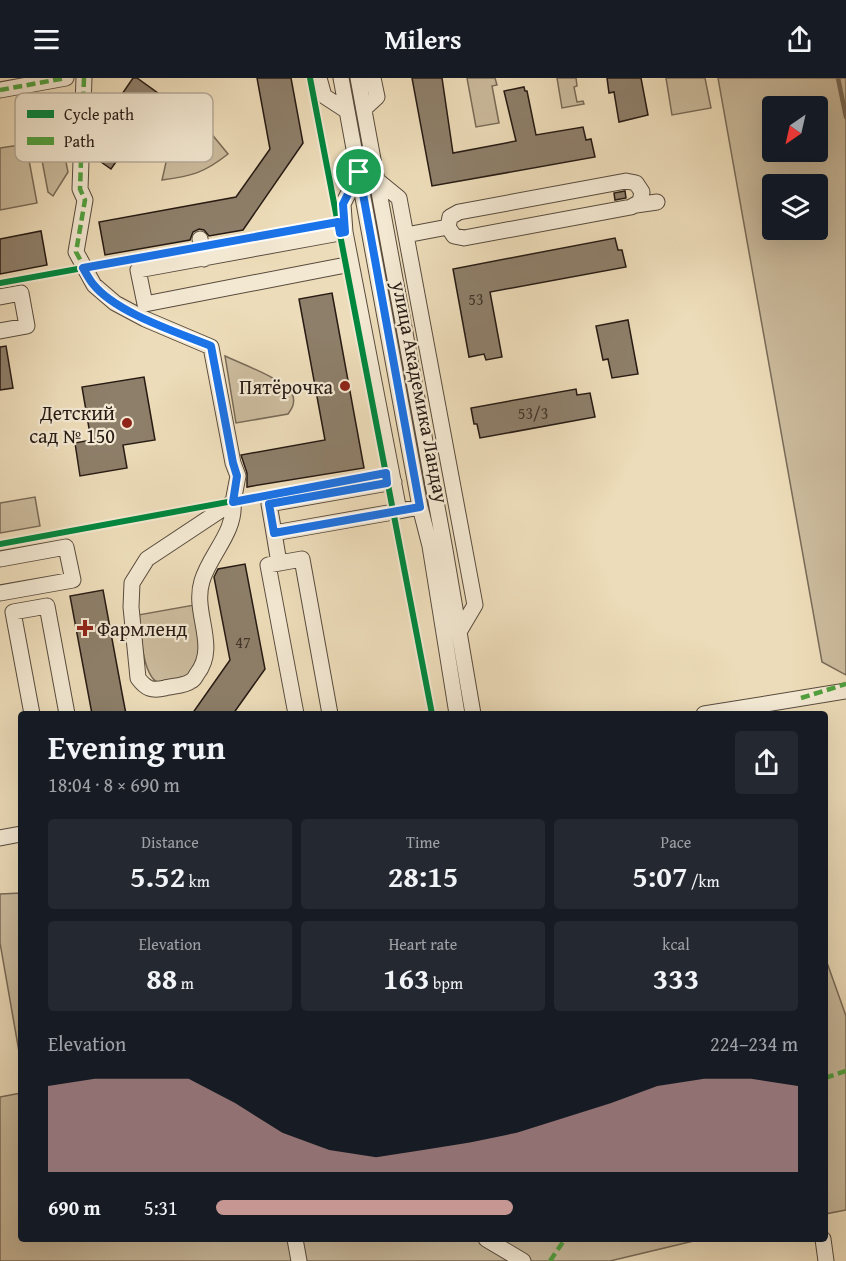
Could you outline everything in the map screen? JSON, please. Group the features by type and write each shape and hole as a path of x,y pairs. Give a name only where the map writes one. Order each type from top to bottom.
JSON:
{"street":[{"path":"0,90 66,78"},
{"path":"319,78 324,96 347,111"},
{"name":"улица Академика Ландау","path":"341,78 420,507 430,546 457,711"},
{"name":"улица Академика Ландау","path":"358,78 472,711"},
{"path":"364,109 376,97 373,78"},
{"path":"83,162 80,189 85,200 76,252 94,285 115,303 145,319 211,346 237,476 233,502 234,512 225,537 201,582 199,600 207,647 204,666 191,682 154,691 144,687 138,678 130,607 132,583 147,560 233,502"},
{"path":"359,172 343,204 345,232 399,511"},
{"path":"377,180 399,198 474,605 459,632"},
{"path":"636,205 642,197 640,187 636,183 626,181 459,212 450,217 448,227 454,236 464,238 657,202"},
{"path":"406,235 448,227"},
{"path":"345,232 138,270 145,304 351,264"},
{"path":"200,239 204,259"},
{"path":"0,297 21,293 27,326 0,331"},
{"path":"279,563 269,504 394,482"},
{"path":"274,533 420,507"},
{"path":"0,559 66,547 73,580 0,593"},
{"path":"295,711 268,565 302,559 329,711"},
{"path":"43,585 66,711"},
{"path":"31,711 14,612 47,606"},
{"path":"723,711 846,692"},
{"path":"0,838 18,835"},
{"path":"296,1242 300,1261"},
{"path":"491,1242 523,1261"},
{"path":"823,1242 826,1261"}],"shaded area":[{"path":"467,78 495,78 497,85 492,86 499,123 476,127"},
{"path":"557,78 576,78 577,86 574,87 577,102 583,101 584,104 562,108"},
{"path":"666,78 705,78 711,108 672,115"},
{"path":"718,78 846,78 846,675 822,662"},
{"path":"213,136 228,154 212,166 197,173 162,180 166,162 213,162"},
{"path":"15,146 15,162 29,162 37,203 0,210 0,148"},
{"path":"42,162 66,162 68,172 53,196 48,192"},
{"path":"225,356 283,384 293,396 294,401 288,414 236,423"},
{"path":"35,497 40,526 0,533 0,503"},
{"path":"194,605 202,649 191,675 167,684 157,682 147,667 138,615"},
{"path":"18,893 18,1046 0,943 0,894"},
{"path":"828,965 846,1016 846,1210 828,1213"},
{"path":"18,1094 18,1242 689,1242 610,1261 0,1261 0,1097"}],"building":[{"path":"133,78 137,78 158,93 123,93"},
{"path":"257,78 291,78 303,143 243,230 209,236 204,230 199,229 193,232 190,240 105,255 99,222 236,197 270,149"},
{"path":"412,78 442,78 453,153 516,141 504,91 524,87 527,91 536,135 583,127 586,140 591,139 595,157 432,186"},
{"path":"607,78 641,78 648,115 619,122 614,92 609,93"},
{"path":"101,162 116,162 111,169"},
{"path":"625,191 626,198 615,200 614,193"},
{"path":"41,231 47,265 0,274 0,239"},
{"path":"615,238 618,250 622,250 626,267 490,292 502,357 486,360 484,354 469,357 453,269"},
{"path":"332,293 364,468 247,487 247,473 241,455 325,440 299,299"},
{"path":"628,320 638,374 612,378 608,359 603,360 596,326"},
{"path":"6,346 13,388 0,390 0,347"},
{"path":"144,377 155,440 123,445 127,468 80,476 75,443 91,440 82,387"},
{"path":"576,389 577,395 590,393 595,417 480,438 477,424 474,424 471,408"},
{"path":"245,564 265,669 235,711 194,711 230,660 214,577 218,569"},
{"path":"103,590 125,711 91,711 70,596"}],"waterway":[{"path":"838,78 846,117"}],"marked path":[{"path":"0,90 66,78"},
{"path":"83,93 84,78"},
{"path":"81,162 80,189 85,200 76,252 94,285 115,303 145,319 211,347 233,463 238,476 233,502"},
{"path":"801,698 846,684"},
{"path":"828,1077 846,1071"},
{"path":"550,1261 563,1242"}],"cycle path":[{"path":"310,78 431,711"},
{"path":"0,283 337,222"},
{"path":"0,544 385,473"}],"place":[{"name":"Пятёрочка","path":"345,386"},
{"name":"Детский сад № 150","path":"127,423"},
{"name":"Фармленд","path":"85,628"}],"route":[{"path":"359,172 420,507 274,533 269,504 387,483 386,473 233,502 237,476 211,346 145,319 115,303 94,285 83,268 338,222 340,233 345,232 343,204 359,172"}]}
